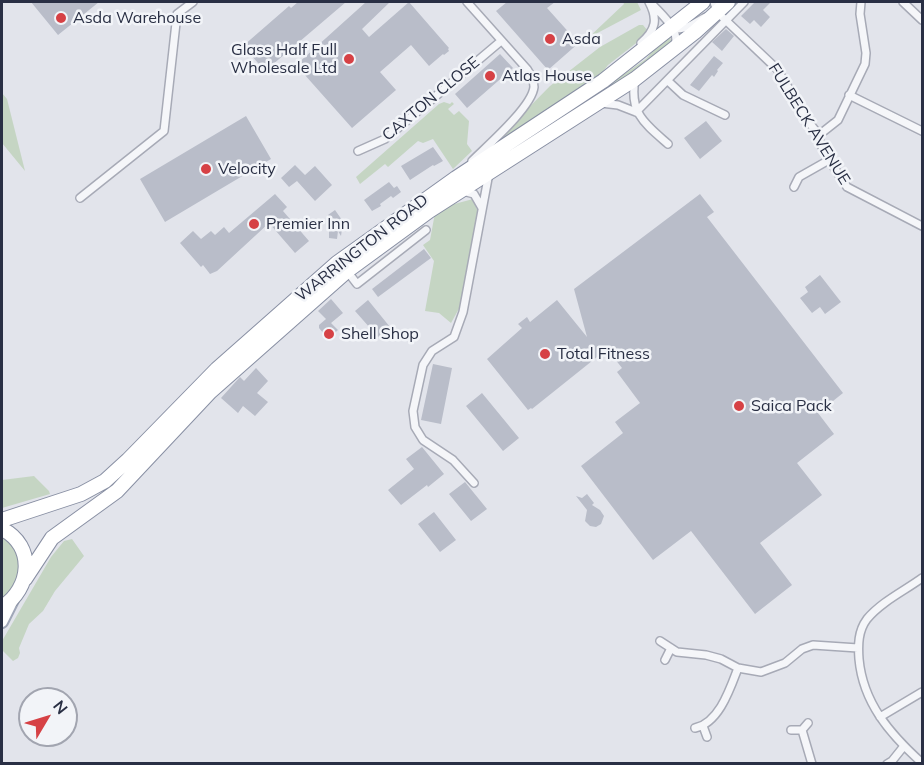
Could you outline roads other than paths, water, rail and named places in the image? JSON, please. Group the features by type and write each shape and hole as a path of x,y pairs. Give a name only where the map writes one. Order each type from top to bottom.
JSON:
{"highway":[{"name":"WARRINGTON ROAD","path":"7,604 52,538 117,491 210,392 347,271 458,184 603,81 704,2"},
{"name":"WARRINGTON ROAD","path":"2,520 81,494 105,481 217,369 308,287 381,230 458,184 490,171 601,103 668,54 728,2"},
{"path":"2,530 13,536 22,548 26,562 25,579"}],"main road":[{"path":"2,622 7,604"}],"street":[{"path":"80,198 164,131 177,14 193,2"},
{"path":"467,2 531,75 533,81 532,93 525,106 458,184 478,198 483,210"},
{"path":"650,2 677,30 744,2"},
{"path":"603,81 619,60 654,29 656,20 650,2"},
{"path":"819,135 838,120 865,64 861,2"},
{"path":"903,2 922,20"},
{"name":"WARRINGTON ROAD","path":"636,112 668,81 719,11"},
{"name":"FULBECK AVENUE","path":"719,11 777,69 819,135 820,143 828,159 847,187 922,226"},
{"path":"668,54 677,39 672,26"},
{"name":"CAXTON CLOSE","path":"358,151 385,139 501,40"},
{"path":"635,80 633,96 636,112 645,124 668,144"},
{"path":"668,81 683,95 725,115"},
{"path":"849,95 922,131"},
{"path":"601,103 620,105 636,112"},
{"path":"794,187 798,177 828,159"},
{"path":"474,483 453,460 423,440 416,427 413,411 423,365 432,351 454,337 463,312 490,171"},
{"name":"WARRINGTON ROAD","path":"347,271 357,284 426,230"},
{"name":"WARRINGTON ROAD","path":"419,235 424,242"},
{"path":"922,578 881,605 866,620 859,635 858,648 861,679 874,709 904,746 922,763"},
{"path":"660,641 677,652 706,655 721,659 738,668 761,672 785,663 802,649 813,645 858,648"},
{"path":"665,660 671,648"},
{"path":"695,728 703,726 723,702 738,668"},
{"path":"880,717 922,692"},
{"path":"791,730 802,730 808,723"},
{"path":"703,726 706,737"},
{"path":"802,730 812,764"},
{"path":"887,764 904,746"}],"place":[{"name":"Asda Warehouse","path":"61,18"},
{"name":"Asda","path":"550,39"},
{"name":"Glass Half Full Wholesale Ltd","path":"349,59"},
{"name":"Atlas House","path":"490,76"},
{"name":"Velocity","path":"206,169"},
{"name":"Premier Inn","path":"254,224"},
{"name":"Shell Shop","path":"329,334"},
{"name":"Total Fitness","path":"545,354"},
{"name":"Saica Pack","path":"739,406"}]}
